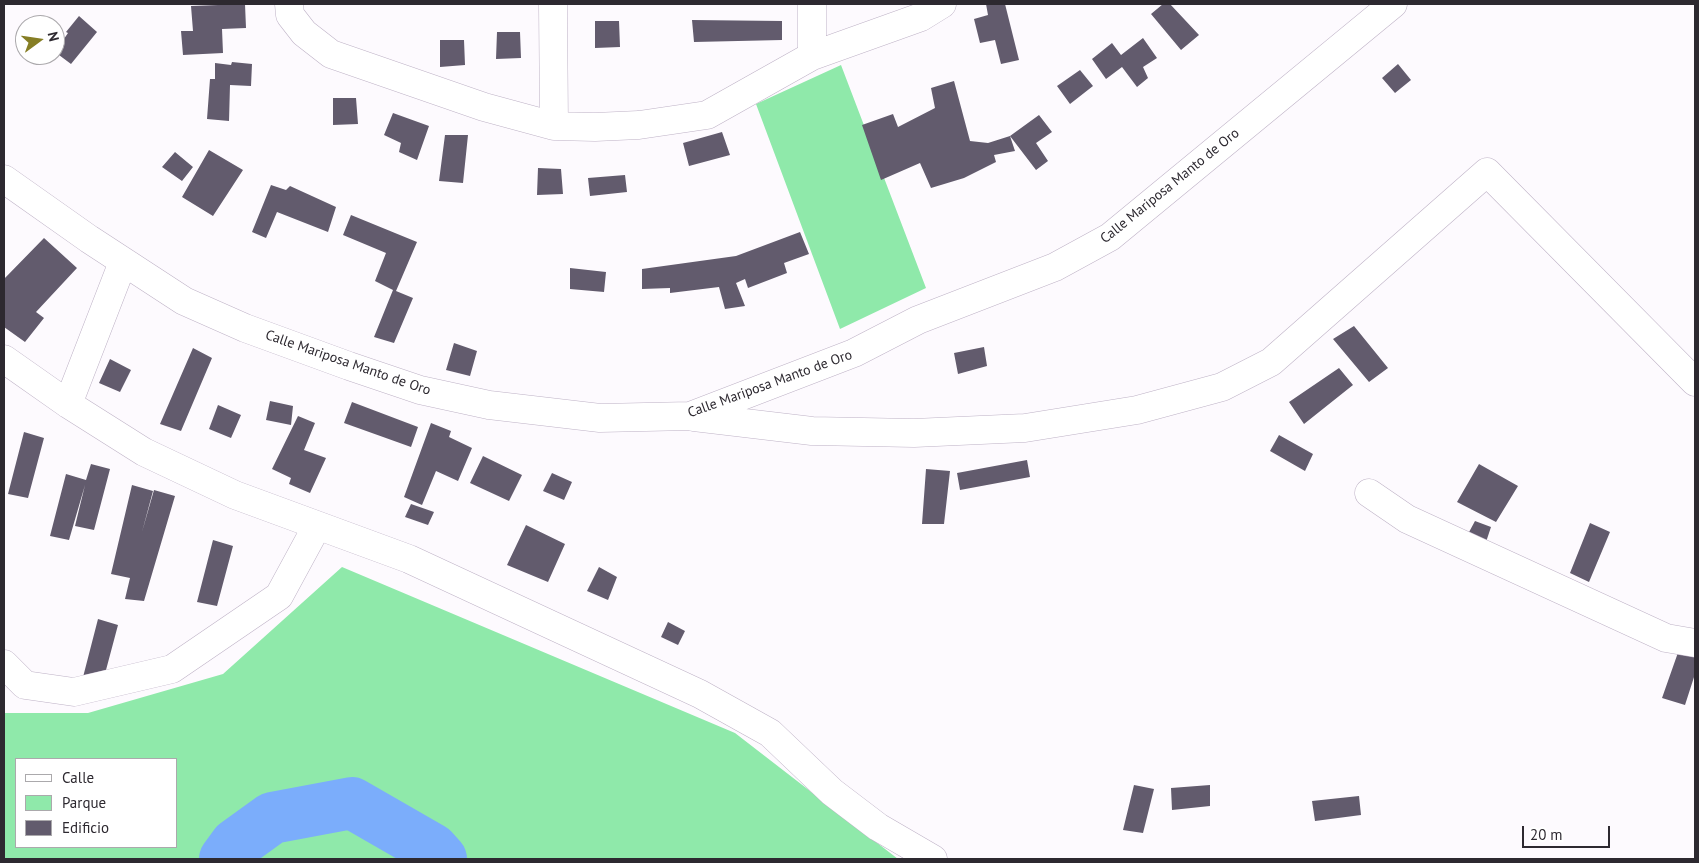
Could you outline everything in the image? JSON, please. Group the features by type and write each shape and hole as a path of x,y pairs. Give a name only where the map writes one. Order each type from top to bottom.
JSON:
{"street":[{"path":"289,4 290,15 304,33 331,54 484,107 554,126 639,125 707,115 812,56 921,18 942,4"},
{"path":"553,4 554,126"},
{"path":"812,4 812,56"},
{"name":"Calle Mariposa Manto de Oro","path":"4,179 123,262 184,301 236,324 420,390 489,405 600,418 690,416 854,353 918,320 1055,268 1110,237 1393,4"},
{"path":"690,416 812,431 914,433 1025,428 1137,410 1222,386 1271,362 1487,172 1695,382"},
{"path":"68,404 123,262"},
{"path":"4,359 68,404 144,452 235,495 409,559 700,694 770,733 832,792 878,826 933,859"},
{"path":"1369,493 1408,520 1666,638 1695,644"},
{"path":"4,664 26,685 74,692 172,669 279,596 317,526"}],"green space":[{"path":"841,65 926,288 840,329 756,104"},
{"path":"342,567 735,733 898,859 4,859 4,713 88,713 223,674"}],"building":[{"path":"245,4 246,28 222,29 223,53 183,55 181,31 193,31 191,6"},
{"path":"986,4 1005,4 1019,60 1001,64 995,40 980,43 974,19 988,15"},
{"path":"1163,4 1170,4 1199,35 1181,50 1151,14"},
{"path":"79,16 97,32 71,64 65,60 65,37 68,33 66,32"},
{"path":"692,20 782,21 782,40 694,42"},
{"path":"595,21 619,21 620,47 595,48"},
{"path":"497,32 520,32 521,58 496,59"},
{"path":"1143,38 1157,58 1143,67 1148,78 1137,87 1122,67 1106,79 1092,59 1112,43 1121,55"},
{"path":"440,40 464,40 465,65 440,67"},
{"path":"232,62 252,64 251,86 230,85 229,121 207,119 210,79 215,79 215,63 231,65"},
{"path":"1398,64 1411,80 1395,93 1382,78"},
{"path":"1080,70 1093,86 1070,104 1057,86"},
{"path":"954,81 970,141 988,143 1010,136 1015,151 994,155 996,162 964,178 931,188 920,163 881,180 862,125 893,114 898,127 935,108 931,88"},
{"path":"333,98 356,98 358,124 333,125"},
{"path":"393,113 429,126 417,160 399,152 401,143 384,135"},
{"path":"1039,115 1052,132 1036,143 1048,161 1036,170 1010,136"},
{"path":"722,132 730,155 689,166 683,143"},
{"path":"445,135 468,135 463,183 439,181"},
{"path":"209,150 243,170 213,216 182,197"},
{"path":"175,152 193,167 182,181 162,167"},
{"path":"538,168 561,169 563,194 537,195"},
{"path":"625,175 627,192 590,196 588,178"},
{"path":"271,185 286,190 290,186 336,207 328,232 277,212 266,238 252,232"},
{"path":"351,215 417,242 396,291 413,298 394,343 374,337 393,290 375,281 386,253 343,235"},
{"path":"800,232 809,254 784,263 787,273 748,288 745,279 736,283 745,306 725,309 719,287 670,293 670,288 642,289 642,269 736,256"},
{"path":"44,238 77,268 36,312 44,318 25,342 4,327 4,279"},
{"path":"570,268 606,272 604,292 570,289"},
{"path":"1354,326 1388,368 1369,382 1333,339"},
{"path":"454,343 477,351 470,376 446,370"},
{"path":"984,347 987,366 958,374 954,353"},
{"path":"193,348 212,358 181,431 160,424"},
{"path":"110,359 131,370 120,392 99,383"},
{"path":"1339,368 1353,385 1304,424 1289,402"},
{"path":"270,401 293,406 291,425 266,420"},
{"path":"352,402 418,427 411,447 344,423"},
{"path":"218,405 241,415 231,438 209,429"},
{"path":"298,416 315,423 304,450 326,458 310,493 289,484 291,478 272,469"},
{"path":"431,423 451,431 449,437 472,448 458,481 436,471 422,505 404,497"},
{"path":"24,432 44,438 28,498 8,494"},
{"path":"1279,435 1313,454 1305,471 1270,451"},
{"path":"483,456 522,475 509,501 470,483"},
{"path":"1027,460 1030,477 960,490 957,473"},
{"path":"91,464 110,469 94,530 75,526 85,485 69,540 50,536 66,474 86,480"},
{"path":"1479,464 1518,486 1496,522 1457,502"},
{"path":"926,469 950,471 944,524 922,524"},
{"path":"552,473 572,482 564,500 543,491"},
{"path":"132,485 153,491 142,532 154,490 175,496 144,601 125,599 130,578 111,574"},
{"path":"411,504 434,512 428,525 405,517"},
{"path":"1475,521 1491,527 1486,542 1468,534"},
{"path":"1590,523 1610,532 1589,582 1570,573"},
{"path":"526,525 565,544 548,582 507,565"},
{"path":"213,540 233,546 217,606 197,602"},
{"path":"599,567 617,577 608,600 587,591"},
{"path":"98,619 118,625 102,685 82,681"},
{"path":"668,622 685,631 678,645 661,637"},
{"path":"1681,644 1695,650 1695,674 1685,705 1662,698"},
{"path":"1134,785 1154,789 1143,833 1123,830"},
{"path":"1210,785 1210,806 1172,810 1171,788"},
{"path":"1359,796 1361,815 1315,821 1312,801"}],"waterway":[{"path":"225,859 236,844 272,818 352,803 432,849 441,859"}]}
